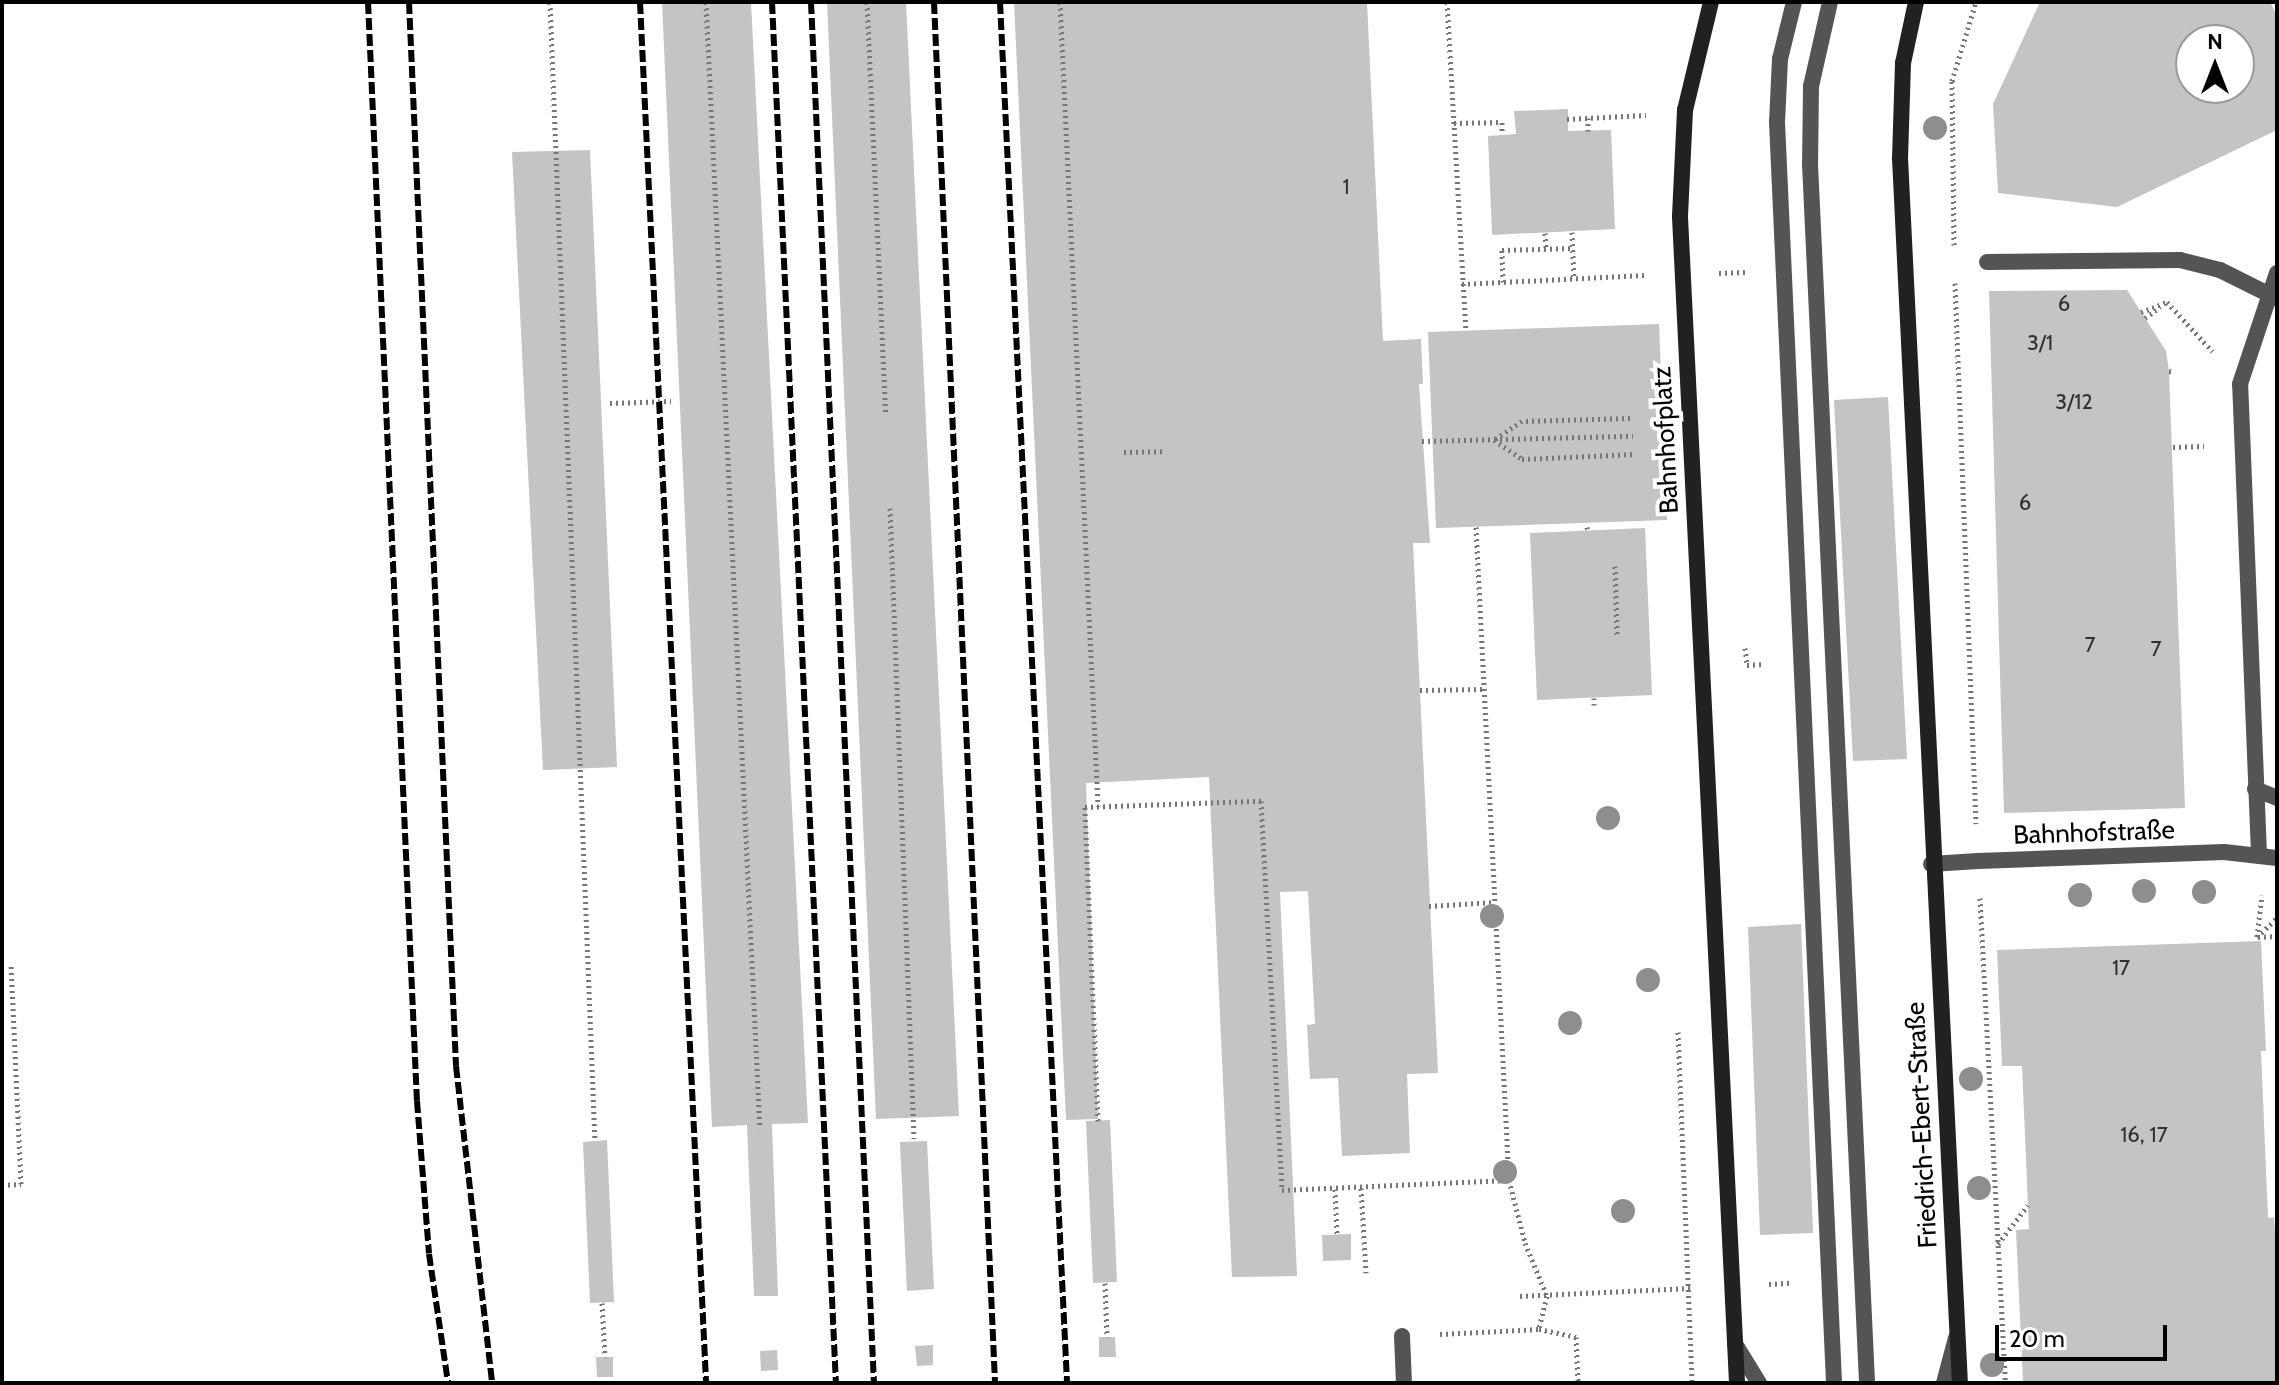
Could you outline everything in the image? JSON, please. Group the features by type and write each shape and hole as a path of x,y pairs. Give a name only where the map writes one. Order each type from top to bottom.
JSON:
{"main road":[{"name":"Bahnhofplatz","path":"1711,2 1685,110 1680,217 1735,1344"},
{"path":"1916,2 1903,63 1900,158 1931,864"},
{"name":"Friedrich-Ebert-Straße","path":"1931,864 1960,1383"},
{"path":"1735,1344 1737,1383"}],"street":[{"path":"1794,2 1780,59 1778,164 1834,1383"},
{"path":"1830,2 1811,86 1810,164 1867,1383"},
{"path":"1987,262 2180,260 2273,295"},
{"path":"2259,854 2240,384 2273,295 2277,273"},
{"path":"2255,789 2277,798"},
{"name":"Bahnhofstraße","path":"1931,864 2259,854 2277,858"},
{"path":"1944,1383 1957,1335"},
{"path":"1402,1336 1404,1383"},
{"path":"1735,1344 1759,1383"}],"path":[{"path":"550,2 595,1140"},
{"path":"706,2 760,1129"},
{"path":"867,2 886,415"},
{"path":"1060,2 1098,806"},
{"path":"1447,2 1466,331"},
{"path":"1954,248 1950,96 1959,45 1976,2"},
{"path":"1567,119 1658,115"},
{"path":"1588,118 1588,131"},
{"path":"1454,123 1502,122 1502,134"},
{"path":"1572,232 1574,279"},
{"path":"1545,233 1546,249"},
{"path":"1503,282 1502,250 1573,248"},
{"path":"1462,284 1653,275"},
{"path":"1955,279 1978,861 2005,1383"},
{"path":"2143,315 2167,302 2240,384"},
{"path":"610,403 671,401"},
{"path":"1494,440 1522,421 1630,418"},
{"path":"1422,441 1633,436"},
{"path":"1494,440 1522,459 1634,454"},
{"path":"1124,452 1163,451"},
{"path":"890,508 914,1139"},
{"path":"1476,527 1509,1180 1525,1243 1547,1296 1539,1329"},
{"path":"1615,566 1617,635"},
{"path":"1745,648 1747,665 1777,664"},
{"path":"1420,690 1485,689"},
{"path":"1098,1121 1085,807 1261,801 1282,1190 1509,1180"},
{"path":"2257,937 2263,893"},
{"path":"1429,906 1495,902"},
{"path":"2257,937 2277,918"},
{"path":"2257,937 2277,936"},
{"path":"2,1185 21,1184 11,965"},
{"path":"1361,1188 1366,1273"},
{"path":"1335,1189 1337,1235"},
{"path":"1997,1245 2028,1205"},
{"path":"1105,1283 1107,1337"},
{"path":"1520,1296 1688,1288 1692,1383"},
{"path":"602,1303 605,1357"},
{"path":"1402,1336 1539,1329 1576,1337 1578,1383"}],"building":[{"path":"662,2 751,2 808,1123 772,1124 778,1296 754,1296 747,1125 712,1127"},
{"path":"827,2 906,2 959,1116 876,1119"},
{"path":"1014,2 1367,2 1383,341 1421,339 1423,384 1419,384 1430,543 1413,543 1438,1073 1407,1074 1410,1153 1342,1156 1338,1078 1310,1079 1307,1025 1315,1024 1308,891 1280,892 1297,1276 1232,1277 1209,777 1086,783 1098,1119 1066,1120"},
{"path":"2040,2 2270,2 2277,15 2277,130 2117,207 1998,193 1993,104"},
{"path":"1568,109 1568,131 1611,130 1615,229 1492,235 1488,136 1516,134 1514,111"},
{"path":"590,150 617,767 543,770 512,152"},
{"path":"2127,290 2166,351 2169,371 2185,808 2004,813 1989,291"},
{"path":"1659,324 1667,520 1436,528 1428,332"},
{"path":"1888,397 1907,759 1853,761 1834,400"},
{"path":"1645,528 1652,695 1537,700 1530,533"},
{"path":"1801,924 1813,1233 1760,1235 1748,927"},
{"path":"2261,941 2266,1051 2261,1051 2268,1218 2274,1217 2277,1256 2277,1383 2023,1383 2016,1230 2029,1229 2022,1066 2002,1066 1997,950"},
{"path":"1110,1120 1117,1282 1093,1283 1086,1121"},
{"path":"607,1140 614,1302 590,1303 583,1142"},
{"path":"927,1141 934,1289 907,1291 900,1142"},
{"path":"1351,1234 1351,1260 1323,1261 1322,1235"},
{"path":"1099,1337 1115,1337 1116,1357 1099,1357"},
{"path":"933,1345 933,1365 917,1366 915,1346"},
{"path":"777,1350 778,1370 761,1371 760,1351"},
{"path":"596,1357 613,1357 613,1377 597,1377"}],"railway":[{"path":"368,2 417,1101 429,1254 448,1383"},
{"path":"409,2 456,1066 492,1383"},
{"path":"640,2 706,1383"},
{"path":"772,2 836,1383"},
{"path":"811,2 874,1383"},
{"path":"934,2 995,1383"},
{"path":"1000,2 1067,1383"}]}
